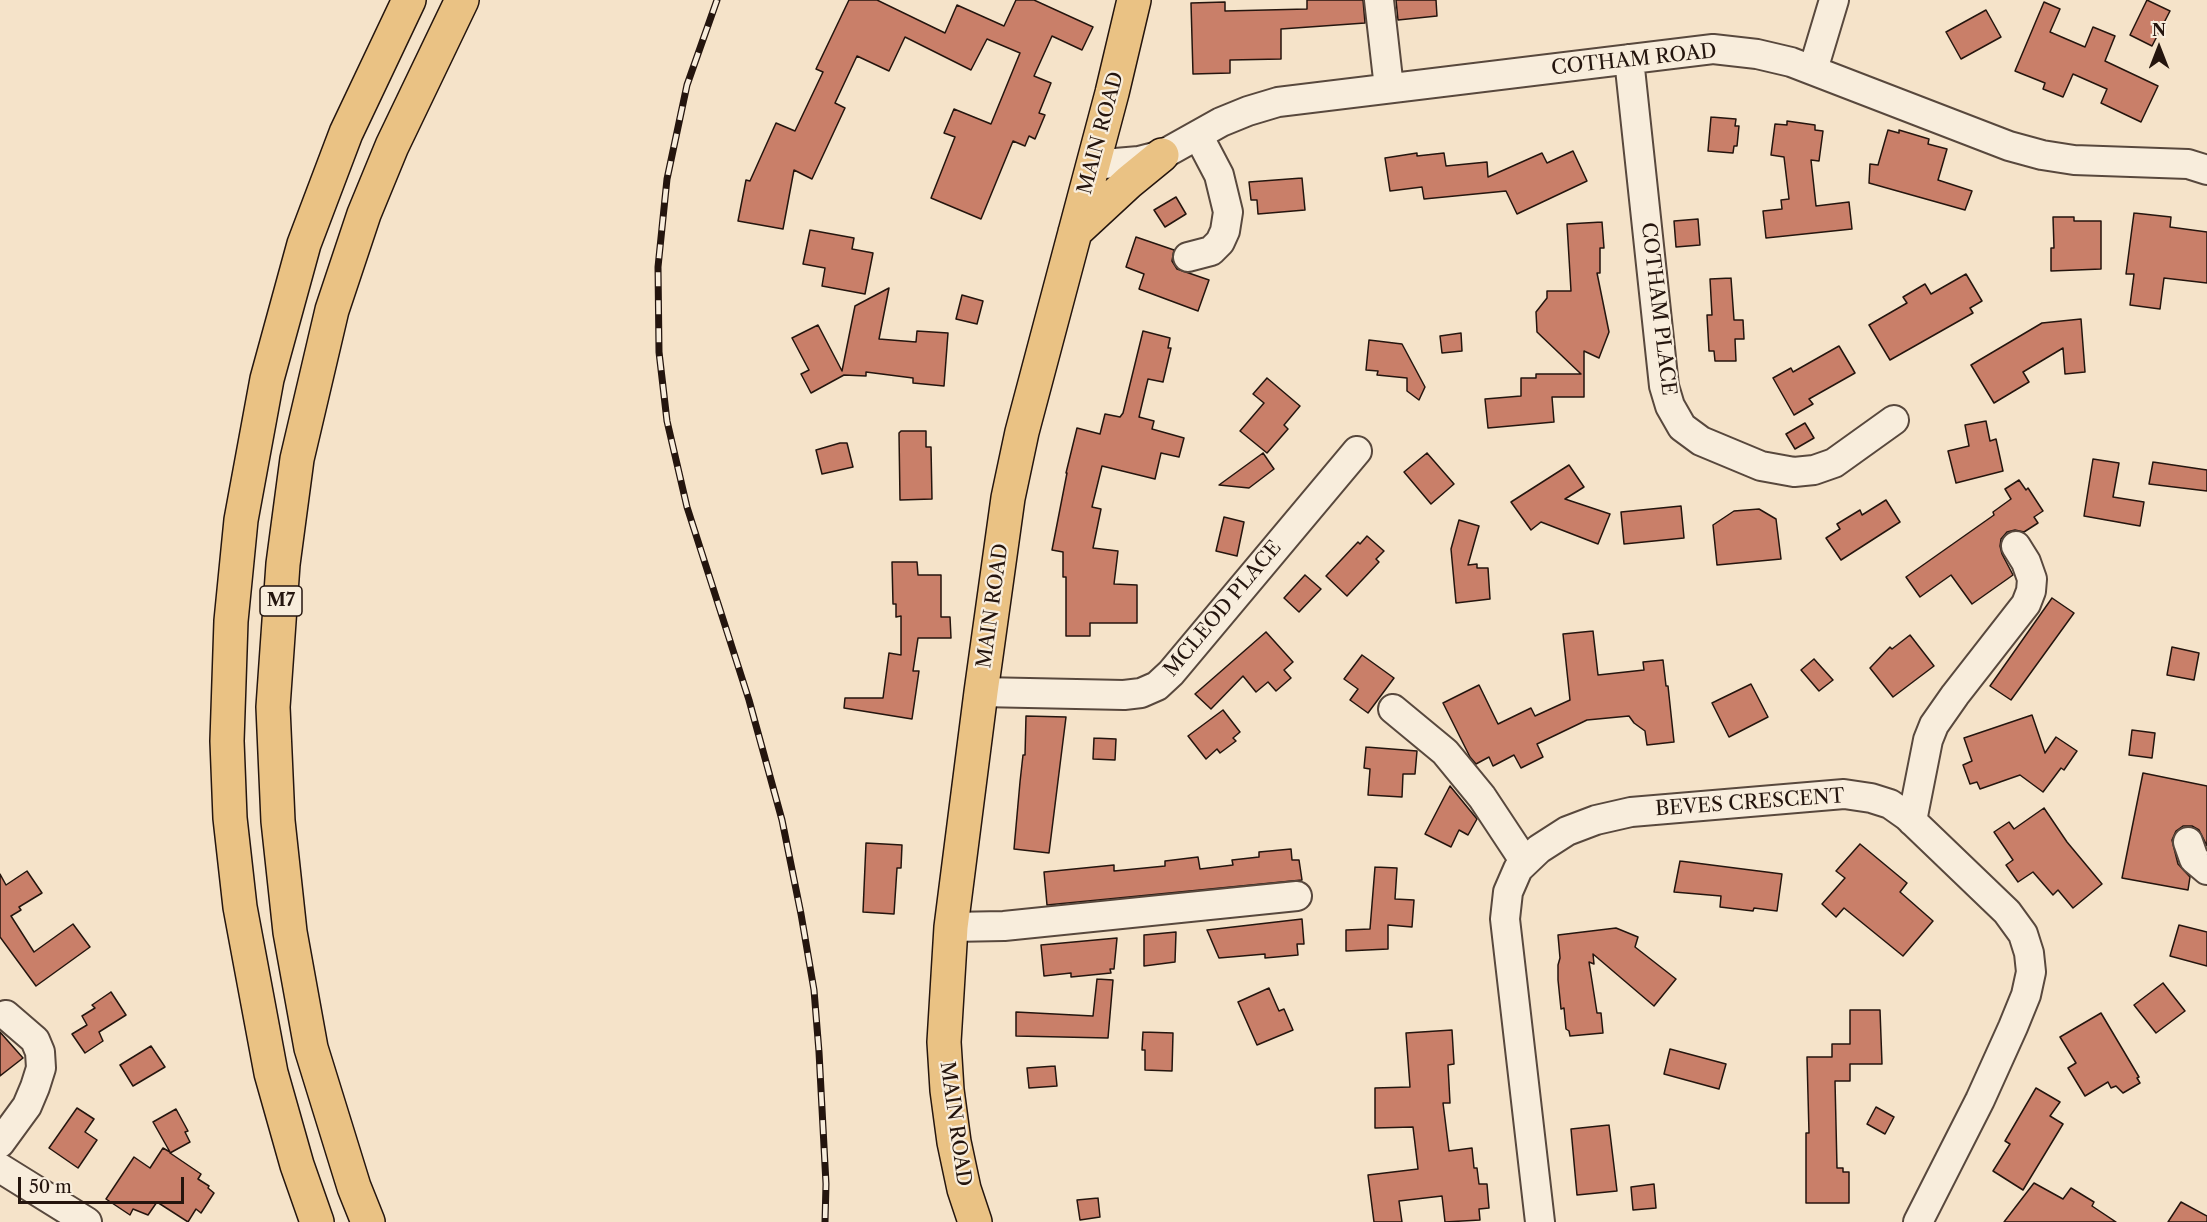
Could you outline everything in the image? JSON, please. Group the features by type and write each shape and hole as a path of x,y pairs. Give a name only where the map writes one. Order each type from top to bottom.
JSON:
{"main road":[{"name":"M7","path":"317,1222 297,1165 271,1073 240,907 230,818 227,741 231,621 241,520 267,379 303,244 346,133 409,0"},
{"name":"M7","path":"368,1222 354,1187 311,1048 290,932 278,821 273,708 283,564 297,459 332,310 364,214 397,136 462,0"},
{"name":"MAIN ROAD","path":"975,1222 964,1190 947,1090 944,1042 951,927 981,692 1008,498 1022,432 1134,0"},
{"path":"1075,232 1162,155"},
{"path":"311,1048 388,1222"}],"street":[{"path":"1379,0 1389,88"},
{"path":"1813,70 1834,0"},
{"name":"COTHAM ROAD","path":"1092,165 1139,161 1162,155 1248,111 1278,102 1713,49 1757,54 1791,62 2009,146 2043,155 2074,160 2188,164 2207,170"},
{"name":"COTHAM PLACE","path":"1629,59 1664,386 1670,406 1682,427 1701,441 1751,462 1794,472 1814,470 1834,463 1894,420"},
{"path":"1188,257 1211,251 1220,242 1225,231 1228,212 1219,175 1198,135"},
{"name":"MCLEOD PLACE","path":"981,692 1124,695 1141,693 1157,687 1357,451"},
{"path":"1912,821 1928,740 1934,725 1954,695 2026,604 2031,591 2032,579 2026,562 2016,546"},
{"path":"1393,709 1445,752 1482,797 1525,862"},
{"name":"BEVES CRESCENT","path":"1539,1222 1504,919 1508,892 1518,870 1539,849 1567,831 1596,820 1631,812 1844,794 1871,798 1890,804 1912,821 2007,912 2023,934 2029,953 2031,972 2026,995 1989,1079 1918,1222"},
{"path":"2188,842 2194,859 2207,870"},
{"path":"951,927 1005,926 1297,896"},
{"path":"0,1143 27,1106 36,1087 41,1068 40,1052 35,1040 6,1015"},
{"path":"0,1168 87,1222"}],"building":[{"path":"849,0 877,0 945,33 957,5 1004,26 1016,0 1034,0 1093,27 1082,50 1052,36 1034,76 1051,83 1039,113 1045,115 1035,139 1029,136 1025,146 1013,141 981,219 931,198 955,137 944,133 954,109 991,124 1020,53 987,39 971,70 905,37 889,71 857,56 835,103 845,108 812,179 794,170 783,229 738,221 746,180 750,181 776,123 795,131 823,72 816,69"},
{"path":"1307,0 1363,0 1365,23 1281,29 1281,59 1230,60 1230,73 1193,74 1191,3 1225,2 1225,11 1307,9"},
{"path":"1396,0 1436,0 1437,16 1398,20"},
{"path":"2147,0 2170,11 2152,46 2130,35"},
{"path":"2044,2 2060,9 2050,32 2085,47 2093,27 2115,36 2105,61 2158,86 2141,122 2101,103 2107,89 2073,74 2063,97 2043,89 2045,83 2015,71"},
{"path":"1986,10 2001,37 1961,59 1946,32"},
{"path":"1711,117 1736,119 1735,126 1739,126 1737,146 1734,146 1733,153 1708,151"},
{"path":"1787,121 1815,125 1815,130 1823,131 1819,161 1811,160 1816,206 1849,202 1852,229 1766,238 1763,211 1782,209 1781,200 1789,199 1784,157 1771,155 1775,124 1787,125"},
{"path":"1888,130 1899,133 1899,130 1929,139 1928,144 1947,149 1938,180 1972,191 1965,210 1869,183 1870,164 1878,165"},
{"path":"1573,151 1587,181 1517,214 1506,191 1424,199 1422,187 1390,191 1385,158 1417,153 1417,156 1444,153 1446,166 1487,162 1488,177 1542,153 1547,163"},
{"path":"1302,178 1305,210 1258,214 1257,200 1251,200 1249,182"},
{"path":"1176,197 1186,214 1165,227 1154,210"},
{"path":"2134,213 2171,217 2170,227 2207,232 2207,283 2164,278 2160,309 2130,305 2134,274 2126,274"},
{"path":"2053,217 2074,217 2074,221 2101,221 2101,269 2051,271 2051,248 2054,248"},
{"path":"1698,219 1700,245 1676,247 1674,221"},
{"path":"1602,222 1604,248 1600,248 1600,273 1597,273 1609,332 1599,358 1584,351 1584,397 1552,397 1554,422 1488,428 1485,399 1521,396 1521,378 1536,378 1536,374 1581,374 1537,332 1536,312 1547,298 1547,291 1571,291 1567,224"},
{"path":"810,230 854,238 852,249 873,253 865,294 822,286 825,268 803,264"},
{"path":"1136,237 1174,250 1172,261 1177,269 1209,280 1198,311 1139,289 1144,274 1126,267"},
{"path":"1966,274 1982,301 1970,308 1973,313 1890,360 1869,325 1907,303 1903,297 1925,284 1931,294"},
{"path":"1731,278 1734,320 1743,320 1744,339 1735,339 1736,361 1715,361 1714,351 1709,351 1707,315 1712,315 1710,279"},
{"path":"889,288 879,339 916,342 917,331 948,333 944,386 913,383 913,378 866,372 866,376 844,375 811,393 801,374 809,370 792,338 818,325 842,371 855,306"},
{"path":"962,295 983,301 977,324 956,319"},
{"path":"2081,319 2085,372 2065,374 2063,348 2023,372 2029,382 1994,403 1971,365 2042,323"},
{"path":"1143,331 1170,338 1168,348 1171,348 1163,382 1148,379 1139,417 1154,421 1152,429 1184,438 1179,457 1161,453 1155,479 1102,466 1092,507 1101,509 1093,548 1118,551 1114,584 1137,585 1137,623 1090,623 1090,636 1066,636 1066,577 1063,577 1063,552 1052,550 1077,428 1100,434 1105,414 1120,417 1123,413"},
{"path":"1461,333 1462,351 1442,353 1440,336"},
{"path":"1369,340 1402,344 1425,387 1419,400 1407,391 1407,378 1377,375 1378,371 1366,370"},
{"path":"1839,346 1855,373 1809,399 1813,404 1794,415 1773,378 1791,368 1793,372"},
{"path":"1267,378 1300,406 1284,425 1288,429 1267,453 1240,431 1264,403 1253,394"},
{"path":"1986,421 1990,441 1996,439 2003,471 1956,483 1948,451 1969,446 1965,425"},
{"path":"1805,423 1814,438 1795,449 1786,434"},
{"path":"901,431 926,431 926,447 931,447 932,499 900,500 899,433"},
{"path":"847,443 853,467 822,474 816,450"},
{"path":"1263,453 1274,469 1249,488 1219,485"},
{"path":"1427,453 1454,484 1431,504 1404,472"},
{"path":"2093,459 2119,463 2113,497 2144,502 2140,526 2084,516"},
{"path":"2153,462 2207,470 2207,491 2149,484"},
{"path":"1569,465 1584,487 1565,499 1610,514 1598,544 1541,522 1531,530 1511,502"},
{"path":"2019,480 2026,490 2028,488 2043,511 2034,517 2038,523 2024,532 2015,530 2007,532 2001,539 2002,554 2013,575 1972,604 1951,575 1920,597 1906,577 1994,515 1993,512 2011,499 2005,489"},
{"path":"1886,500 1900,522 1841,560 1826,538 1840,529 1837,524 1860,510 1862,515"},
{"path":"1681,506 1684,538 1624,544 1621,512"},
{"path":"1759,509 1776,519 1781,559 1717,565 1713,525 1734,511"},
{"path":"1224,517 1244,522 1237,556 1216,551"},
{"path":"1459,520 1479,526 1468,565 1477,564 1477,568 1488,568 1490,599 1456,603 1451,549"},
{"path":"1367,536 1384,551 1376,559 1379,562 1347,596 1326,576 1358,542 1360,544"},
{"path":"892,562 917,562 918,575 941,575 941,617 950,617 951,638 918,638 913,671 919,671 912,719 844,708 845,698 883,698 889,653 901,655 901,616 896,617 896,604 893,604"},
{"path":"1305,575 1321,589 1299,612 1284,598"},
{"path":"2052,598 2074,613 2011,700 1990,686"},
{"path":"1593,631 1598,675 1644,670 1643,662 1663,660 1674,742 1647,745 1645,731 1629,716 1587,720 1537,744 1543,757 1521,768 1514,755 1493,766 1489,757 1476,764 1470,757 1443,703 1479,685 1498,724 1531,708 1535,716 1570,700 1563,634"},
{"path":"1266,632 1293,662 1284,670 1291,678 1276,691 1268,682 1256,692 1243,676 1211,709 1195,694"},
{"path":"1910,635 1934,666 1893,697 1870,668 1890,647 1892,649"},
{"path":"2172,647 2199,653 2194,680 2167,675"},
{"path":"1362,655 1394,678 1368,713 1350,700 1358,689 1344,679"},
{"path":"1814,659 1833,680 1819,691 1801,670"},
{"path":"1751,684 1768,717 1729,737 1712,703"},
{"path":"1223,710 1240,732 1233,738 1236,741 1220,753 1217,749 1206,759 1188,736"},
{"path":"2032,715 2045,753 2056,737 2077,751 2064,770 2061,768 2043,792 2020,775 1980,789 1977,782 1970,784 1963,765 1972,761 1964,738"},
{"path":"1026,716 1066,717 1049,853 1014,849 1023,755 1025,755"},
{"path":"2132,730 2155,733 2152,758 2129,755"},
{"path":"1094,738 1116,739 1115,760 1093,759"},
{"path":"1366,747 1417,751 1415,774 1403,774 1402,797 1368,795 1370,769 1364,768"},
{"path":"2143,773 2207,786 2207,846 2199,830 2192,826 2183,826 2176,831 2172,840 2178,864 2190,877 2188,890 2122,878"},
{"path":"1450,786 1477,819 1468,835 1459,830 1451,847 1425,834"},
{"path":"2044,808 2067,842 2102,884 2073,908 2058,890 2053,895 2033,872 2018,882 2006,865 2013,860 1994,832 2009,822 2014,829"},
{"path":"866,843 902,845 901,868 897,868 894,914 863,912"},
{"path":"1860,844 1907,883 1900,892 1933,921 1903,956 1844,908 1836,917 1822,904 1845,878 1836,871"},
{"path":"1291,849 1292,860 1299,860 1302,880 1047,905 1044,872 1114,865 1114,871 1165,866 1165,861 1198,857 1200,869 1233,865 1232,860 1259,857 1259,852"},
{"path":"1680,861 1782,874 1777,911 1720,907 1721,896 1674,892"},
{"path":"1375,867 1397,868 1395,899 1414,900 1412,927 1388,925 1388,949 1346,951 1346,930 1370,929"},
{"path":"27,871 42,893 19,907 21,910 11,916 34,952 73,924 90,947 36,986 0,937 0,874 6,885"},
{"path":"1302,919 1304,944 1297,944 1298,955 1265,958 1265,954 1219,958 1207,930"},
{"path":"2179,925 2207,932 2207,966 2170,956"},
{"path":"1616,928 1638,937 1635,947 1676,979 1654,1006 1593,954 1594,964 1589,962 1597,1013 1601,1013 1603,1033 1570,1036 1566,1029 1564,1008 1561,1009 1558,980 1560,958 1558,935"},
{"path":"1176,932 1175,962 1144,966 1144,935"},
{"path":"1117,938 1114,969 1110,969 1111,973 1071,977 1071,973 1044,976 1041,945"},
{"path":"1097,979 1113,980 1108,1038 1016,1036 1016,1012 1093,1016"},
{"path":"2163,983 2185,1011 2156,1033 2134,1005"},
{"path":"1269,988 1279,1011 1284,1009 1293,1030 1257,1045 1238,1002"},
{"path":"111,992 126,1015 99,1032 103,1041 85,1053 72,1034 87,1025 82,1016 95,1008 92,1005"},
{"path":"1850,1010 1880,1010 1882,1064 1850,1064 1850,1081 1835,1081 1837,1168 1843,1168 1843,1172 1849,1172 1849,1203 1806,1203 1806,1133 1809,1133 1807,1057 1832,1057 1832,1044 1850,1044"},
{"path":"2101,1013 2139,1077 2137,1078 2140,1083 2123,1093 2116,1086 2111,1088 2108,1082 2085,1096 2068,1068 2076,1063 2060,1037"},
{"path":"1452,1030 1454,1064 1448,1065 1450,1103 1443,1103 1449,1151 1472,1148 1474,1168 1477,1168 1479,1184 1487,1184 1489,1208 1479,1209 1480,1220 1445,1222 1442,1196 1399,1201 1402,1222 1374,1222 1368,1175 1418,1169 1413,1127 1375,1128 1375,1088 1410,1087 1406,1033"},
{"path":"0,1032 23,1058 0,1076"},
{"path":"1143,1032 1173,1033 1172,1071 1145,1070 1145,1050 1142,1050"},
{"path":"151,1046 165,1067 133,1086 120,1065"},
{"path":"1670,1049 1726,1064 1719,1089 1664,1074"},
{"path":"1055,1066 1057,1086 1029,1088 1027,1068"},
{"path":"2036,1088 2060,1102 2050,1116 2063,1124 2023,1190 1993,1171 2010,1144 2005,1141"},
{"path":"1876,1107 1894,1117 1885,1134 1867,1124"},
{"path":"77,1108 94,1119 85,1132 97,1140 78,1168 49,1148"},
{"path":"176,1109 188,1131 185,1132 190,1142 170,1153 201,1174 198,1179 209,1186 208,1188 214,1193 201,1213 196,1209 188,1222 157,1202 148,1215 133,1209 130,1215 106,1199 134,1157 150,1168 163,1148 170,1152 153,1122"},
{"path":"1609,1125 1617,1191 1577,1195 1571,1129"},
{"path":"2034,1183 2063,1199 2071,1188 2094,1202 2092,1206 2116,1222 2004,1222"},
{"path":"1654,1184 1656,1208 1633,1210 1631,1187"},
{"path":"1098,1198 1100,1217 1080,1220 1077,1200"},
{"path":"2181,1202 2207,1216 2207,1222 2168,1222"}],"railway":[{"path":"717,0 687,85 667,179 658,267 659,352 667,421 687,507 749,700 782,820 801,914 814,990 819,1052 826,1184 825,1222"}]}
